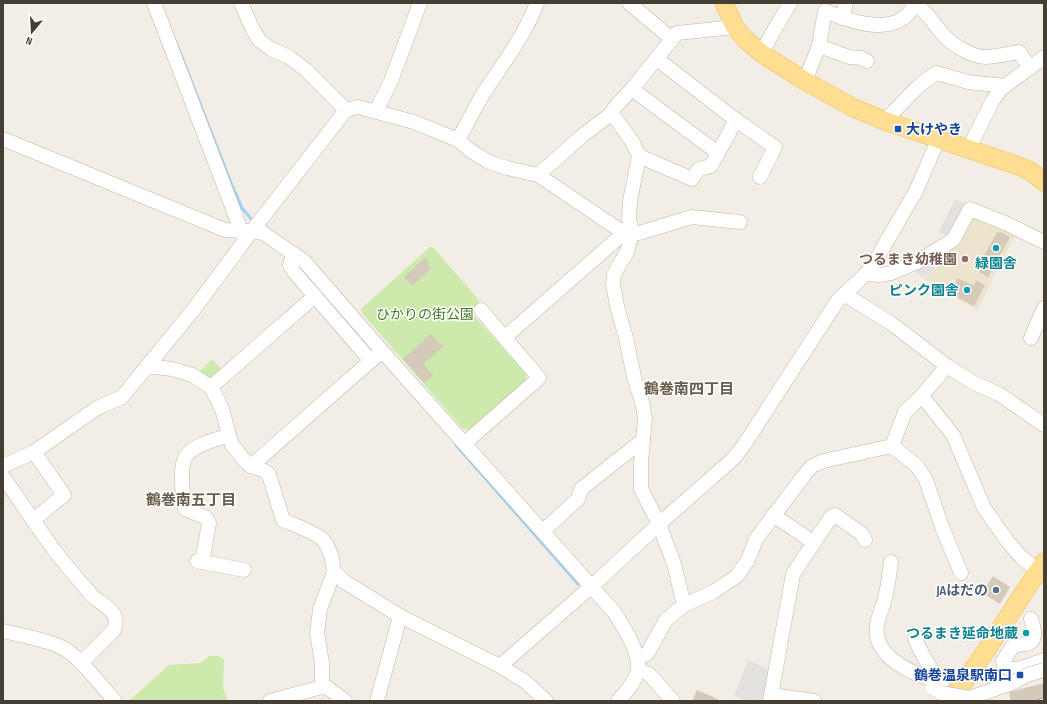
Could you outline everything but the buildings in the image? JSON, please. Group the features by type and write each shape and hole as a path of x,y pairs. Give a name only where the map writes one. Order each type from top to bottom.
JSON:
{"main road":[{"path":"724,3 735,27 745,39 761,53 805,81 854,108 1016,165 1030,171 1044,182"},
{"path":"954,695 1015,608 1041,566"}],"street":[{"path":"154,3 238,222 245,231"},
{"path":"242,3 253,30 259,40 271,49 289,57 306,70 346,110"},
{"path":"376,111 391,81 420,3"},
{"path":"458,140 484,92 521,38 531,20 537,3"},
{"path":"629,3 672,39"},
{"path":"761,53 790,3"},
{"path":"842,18 846,3"},
{"path":"805,81 819,46 825,11 860,24 886,24 903,19 909,15 913,7 917,5 924,10 943,36 972,54 984,57 1019,52 1030,68"},
{"path":"538,175 583,135 611,114 615,107 632,89 677,33 735,27"},
{"path":"819,46 849,57 861,58 867,61"},
{"path":"969,148 993,100 1004,86 1044,57"},
{"path":"656,59 736,120 775,147 760,178"},
{"path":"885,120 930,77 937,73 968,82 1004,86"},
{"path":"632,89 718,153"},
{"path":"3,466 34,452 97,408 122,397 194,308 245,231 346,110 358,107 376,111 414,122 458,140 489,162 538,175 628,233 639,233 692,217 740,222"},
{"path":"611,114 633,143 639,156 630,201 627,252 618,265 614,275 613,284 617,306 645,418 640,463 641,489 659,524 674,564 684,605"},
{"path":"639,156 692,179 699,169 711,166 736,120"},
{"path":"500,666 592,586 659,524 733,459 744,445 838,300 866,274 916,191 938,138"},
{"path":"3,139 225,230 263,233 304,261 614,612 625,630 637,664 634,681 618,701"},
{"path":"866,274 880,275 890,273 917,262 953,240 970,209 1005,223 1044,242"},
{"path":"504,338 628,233"},
{"path":"293,254 290,265 371,361"},
{"path":"844,294 892,324 947,366 974,382 999,394 1044,425"},
{"path":"211,388 315,296"},
{"path":"1031,338 1044,308"},
{"path":"465,443 539,378 481,310"},
{"path":"251,466 382,351"},
{"path":"147,366 172,368 192,375 211,388 222,409 232,445 246,462 251,466 265,471 269,476 283,520 322,539 328,548 333,560 334,572 320,609 318,627 322,663 322,686"},
{"path":"892,446 905,412 922,396 947,366"},
{"path":"922,396 953,435 984,508 1008,542 1021,557 1041,566"},
{"path":"228,435 201,446 186,456 182,486 185,509 205,517 209,522 200,562 244,570"},
{"path":"543,531 578,499 581,489 643,440"},
{"path":"637,664 647,654 666,620 684,605 713,592 737,576 748,560 756,539 812,466 823,461 892,446"},
{"path":"892,446 917,466 926,480 942,527 961,573"},
{"path":"33,520 64,495 34,452"},
{"path":"3,477 48,542 92,595 114,613 116,619 114,630 81,663"},
{"path":"814,701 771,698 793,574 830,517 835,515 862,534 865,540"},
{"path":"773,516 813,542"},
{"path":"891,562 885,600 877,625 877,634 880,642 892,660 954,695"},
{"path":"334,572 345,582 400,616 500,666 526,682 546,701"},
{"path":"1015,608 1031,619 1042,630 1040,640 1028,644 1013,646 1003,661 1003,664 1012,670 1044,660"},
{"path":"377,701 400,616"},
{"path":"3,631 64,648 81,663 114,701"},
{"path":"915,638 918,648 941,693 969,698 978,692 1044,670"},
{"path":"637,664 649,674 673,701"},
{"path":"270,701 322,686 328,688 345,701"}],"shaded area":[{"path":"955,199 969,205 951,238 939,232"},
{"name":"つるまき幼稚園","path":"970,215 1018,231 995,273 978,310 941,291 916,272 918,265"},
{"path":"938,253 946,260 923,278 916,272 918,265"},
{"path":"748,660 772,671 767,701 748,701 734,696"}],"green space":[{"name":"ひかりの街公園","path":"430,247 433,247 479,300 470,311 526,374 525,382 469,430 463,429 362,313 361,309"},
{"path":"212,359 224,372 213,382 197,374"},
{"path":"210,656 218,656 224,659 223,688 228,701 129,701 169,665 200,663"}],"waterway":[{"path":"176,42 231,183 242,208 253,221"},
{"path":"456,445 578,584"}],"railway":[{"path":"1040,701 1044,700"}],"place":[{"name":"大けやき","path":"898,129"},
{"name":"緑園舎","path":"996,248"},
{"name":"つるまき幼稚園","path":"965,259"},
{"name":"ピンク園舎","path":"967,290"},
{"name":"JAはだの","path":"996,590"},
{"name":"つるまき延命地蔵","path":"1026,633"},
{"name":"鶴巻温泉駅南口","path":"1020,675"}],"district":[{"name":"鶴巻南四丁目","path":"689,389"},
{"name":"鶴巻南五丁目","path":"191,500"}]}
